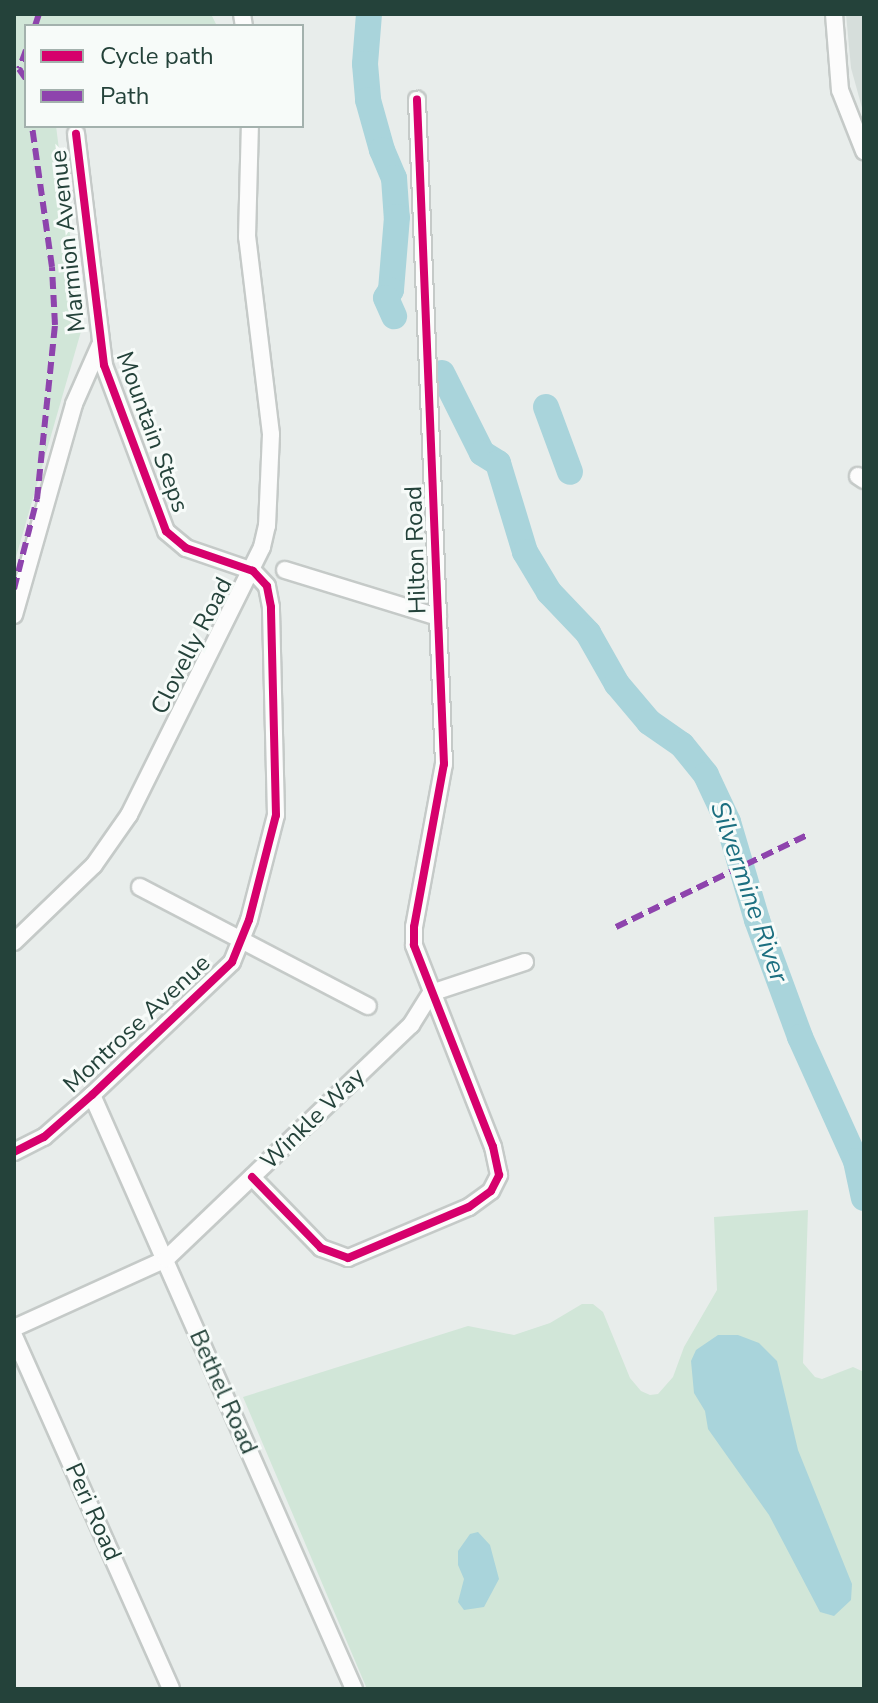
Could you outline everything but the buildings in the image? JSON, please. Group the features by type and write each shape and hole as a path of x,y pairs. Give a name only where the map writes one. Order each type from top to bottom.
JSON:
{"street":[{"path":"834,14 840,90 864,151"},
{"name":"Hilton Road","path":"252,1177 321,1248 348,1258 469,1207 491,1191 499,1175 499,1162 417,959 414,927 444,769 417,100"},
{"name":"Clovelly Road","path":"14,942 94,865 129,815 253,571 267,526 271,443 247,237 250,128"},
{"name":"Marmion Avenue","path":"14,615 74,404 100,345 76,134"},
{"name":"Mountain Steps","path":"100,345 105,369 170,536 186,548 253,571"},
{"path":"285,570 438,617"},
{"name":"Montrose Avenue","path":"14,1152 44,1137 92,1095 232,962 242,942 276,815 271,607 267,586 253,571"},
{"path":"140,887 368,1006"},
{"path":"431,993 525,962"},
{"name":"Winkle Way","path":"14,1328 166,1259 411,1025 431,993"},
{"name":"Bethel Road","path":"92,1095 354,1689"},
{"name":"Peri Road","path":"14,1336 171,1689"}],"shaded area":[{"path":"846,14 864,14 864,115 851,68"}],"green space":[{"path":"14,14 211,14 216,24 24,24 24,128 56,128 82,328 14,564"},
{"path":"808,1210 803,1363 815,1377 822,1379 853,1367 864,1372 864,1689 367,1689 243,1397 468,1326 514,1335 550,1323 582,1304 593,1304 603,1312 630,1378 641,1391 658,1394 673,1377 684,1347 717,1290 714,1217"}],"water":[{"path":"718,1335 738,1335 759,1343 777,1361 798,1450 852,1584 851,1600 834,1616 820,1612 769,1515 708,1429 705,1411 694,1393 691,1361 696,1350"},
{"path":"478,1532 490,1545 499,1579 484,1607 464,1610 458,1602 464,1579 458,1565 458,1551 470,1534"}],"waterway":[{"name":"Silvermine River","path":"369,14 365,64 368,100 382,150 394,178 397,217 391,290 386,298 394,316"},
{"name":"Silvermine River","path":"442,373 482,453 498,463 525,552 549,592 588,633 617,684 649,722 682,745 706,775 728,822 757,920 800,1037 856,1161 864,1198"},
{"path":"546,407 570,472"}],"marked path":[{"path":"36,24 39,14"},
{"path":"24,55 19,69 24,76"},
{"path":"14,589 37,499 55,325 52,267 32,128"},
{"path":"616,927 809,834"}],"cycle path":[{"path":"252,1177 321,1248 348,1258 469,1207 491,1191 499,1175 493,1147 414,945 414,927 444,764 417,100"},
{"path":"14,1152 44,1137 232,962 249,920 276,815 271,607 267,586 253,571 186,548 166,531 104,365 76,134"}]}
